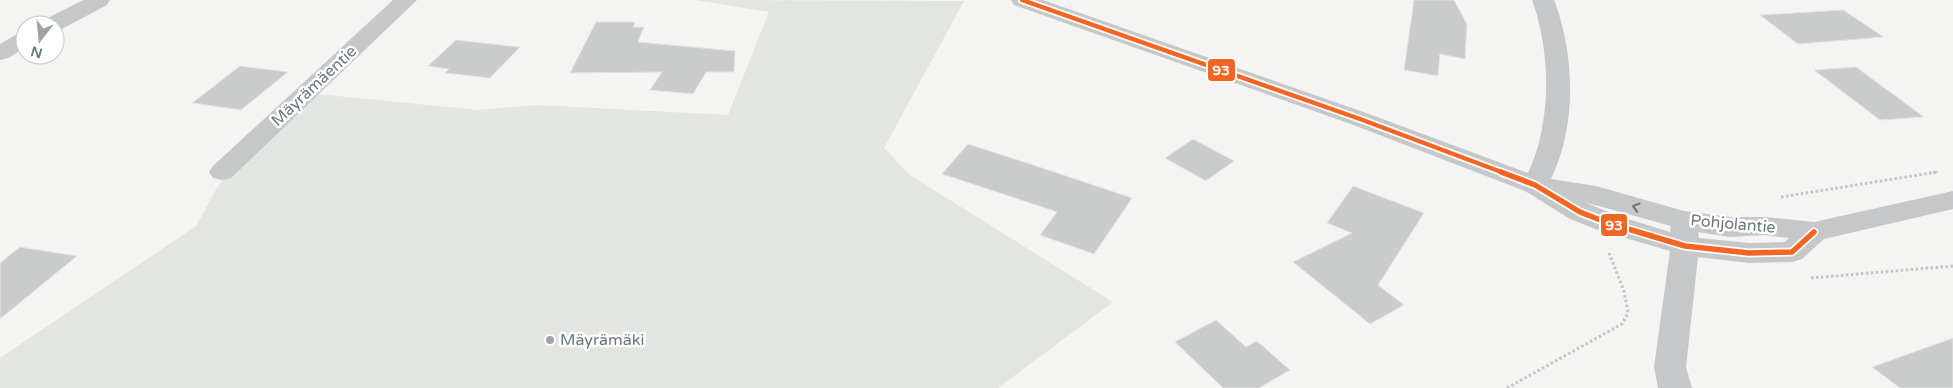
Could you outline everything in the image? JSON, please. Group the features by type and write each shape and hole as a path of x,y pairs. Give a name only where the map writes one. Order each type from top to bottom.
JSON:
{"street":[{"path":"65,18 99,0"},
{"name":"Mäyrämäentie","path":"222,172 406,0"},
{"name":"Pohjolantie","path":"1022,0 1360,119 1535,186 1580,212 1608,223 1684,233 1749,253 1792,252 1814,232 1953,200"},
{"path":"1535,186 1548,156 1558,98 1551,19 1543,0"},
{"path":"0,53 15,45"},
{"path":"1675,388 1670,366 1684,233"}],"path":[{"path":"1778,198 1943,171"},
{"path":"1507,388 1622,324 1628,313 1625,299 1608,252"},
{"path":"1805,278 1953,266"}],"shaded area":[{"path":"695,0 964,1 884,148 910,175 1113,302 998,388 0,388 0,358 196,226 218,186 227,175 317,94 478,110 537,105 728,115 769,12"}],"building":[{"path":"1414,0 1454,0 1467,24 1465,59 1440,54 1438,76 1404,70"},
{"path":"1843,10 1884,37 1798,44 1760,15"},
{"path":"596,22 635,22 633,27 644,27 638,42 735,51 734,72 706,72 693,94 650,90 662,72 570,73"},
{"path":"456,40 520,47 490,78 445,73 449,69 428,66"},
{"path":"240,66 288,72 241,110 192,103"},
{"path":"1856,67 1924,117 1880,120 1814,70"},
{"path":"1193,139 1234,161 1206,181 1165,158"},
{"path":"968,144 1132,198 1094,254 1040,235 1057,212 942,174"},
{"path":"1353,186 1424,213 1378,285 1404,305 1370,324 1293,262 1352,233 1327,223"},
{"path":"20,247 77,256 0,319 0,263"},
{"path":"1216,320 1246,347 1257,341 1290,370 1259,388 1223,388 1175,342"},
{"path":"1953,338 1953,388 1900,388 1872,367"}],"transit line":[{"name":"93","path":"1022,0 1360,119 1535,185 1580,212 1608,223 1685,246 1749,253 1792,252 1814,232"}],"place":[{"name":"Mäyrämäki","path":"550,340"}]}
